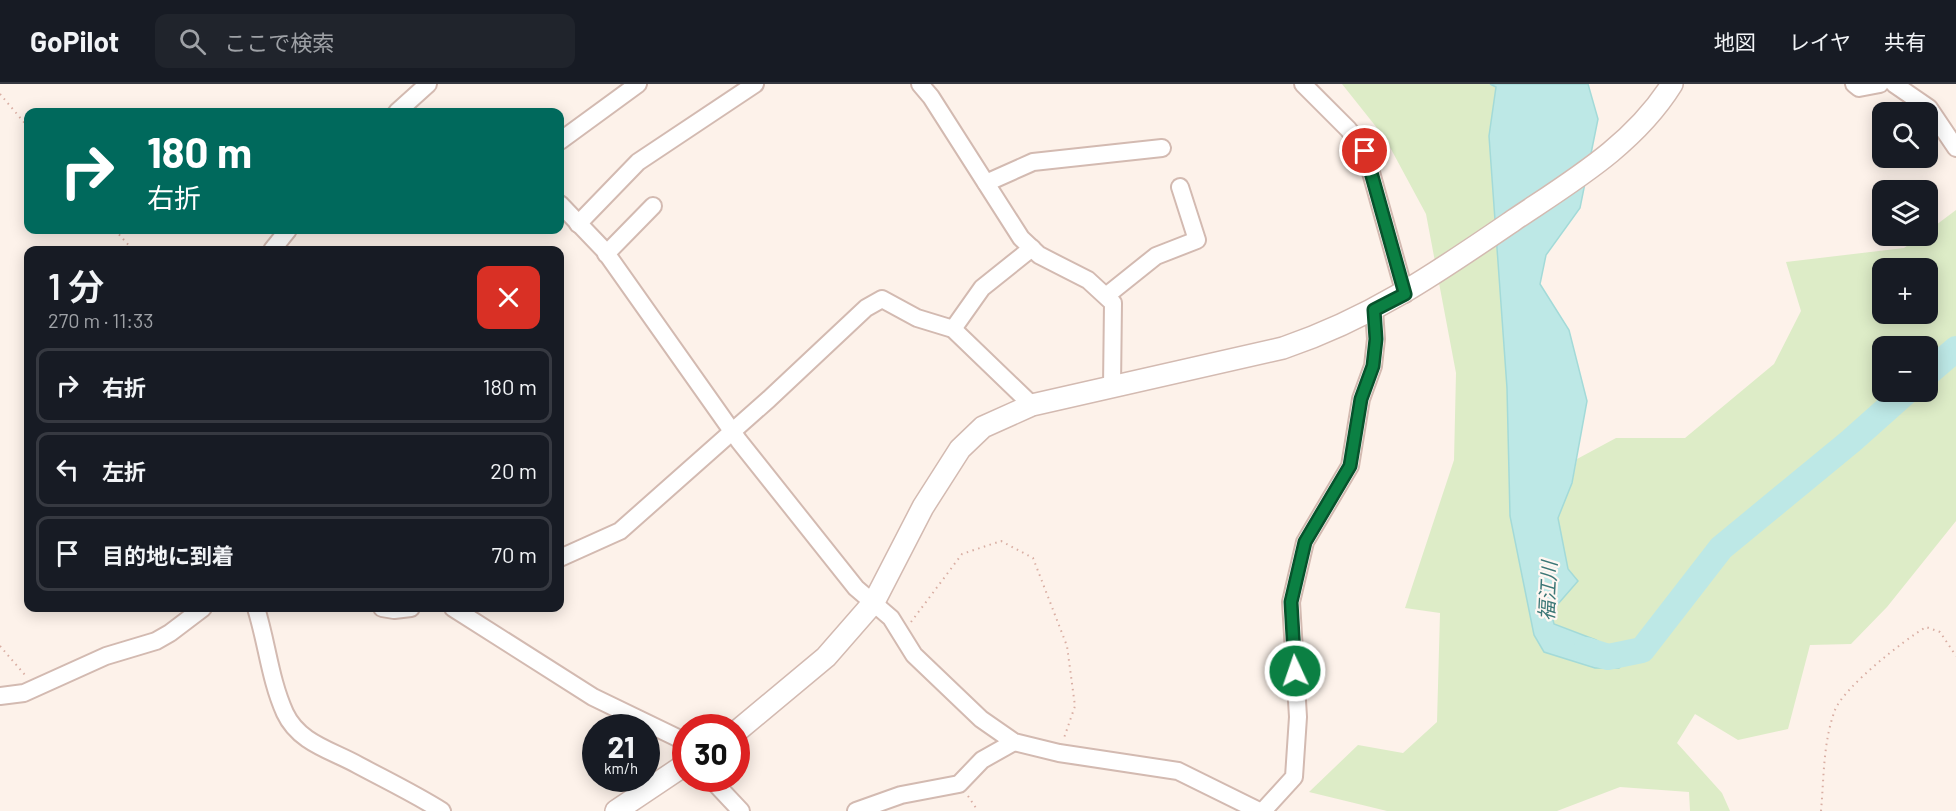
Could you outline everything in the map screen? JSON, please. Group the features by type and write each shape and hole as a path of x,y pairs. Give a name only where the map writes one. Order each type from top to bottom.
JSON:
{"street":[{"path":"401,108 428,84"},
{"path":"564,138 638,84"},
{"path":"578,224 638,162 755,84"},
{"path":"920,84 931,97 1021,238 1039,255 1088,280 1113,303 1113,386"},
{"path":"1303,84 1348,129 1365,151 1405,294"},
{"path":"1854,84 1859,88 1880,84"},
{"path":"1894,84 1929,108 1956,148"},
{"path":"750,720 826,657 873,602 923,507 960,449 983,427 1032,405 1283,348 1322,335 1374,310 1405,294 1620,147 1670,87"},
{"path":"986,183 1033,162 1162,148"},
{"path":"1106,296 1156,256 1197,240 1180,187"},
{"path":"606,254 653,206"},
{"path":"564,208 606,254 733,431 856,588 891,618 914,655 981,719 1014,742 1059,753 1178,771 1261,811 1294,777 1298,717 1291,602 1305,542 1350,466 1361,399 1373,366 1376,339 1374,310"},
{"path":"275,246 285,234"},
{"path":"953,329 982,288 1032,248"},
{"path":"564,556 620,531 733,431 866,308 882,299 917,318 953,329 1032,405"},
{"path":"0,696 36,688 97,660 156,641 198,612"},
{"path":"257,612 273,680 286,715 299,733 323,749 356,764 442,811"},
{"path":"459,612 593,697 672,735"},
{"path":"856,811 901,795 959,784 982,760 1014,742"},
{"path":"616,811 672,773"},
{"path":"723,792 741,811"}],"path":[{"path":"0,94 24,123"},
{"path":"119,234 129,246"},
{"path":"902,635 962,554 1001,541 1033,558 1069,656 1075,706 1059,753"},
{"path":"1821,811 1828,733 1836,708 1852,688 1908,638 1926,627 1940,632 1956,656"},
{"path":"0,646 36,688"},
{"path":"959,784 978,811"}],"green space":[{"path":"1342,84 1490,84 1496,87 1489,136 1507,388 1510,516 1534,635 1544,652 1596,640 1554,624 1551,612 1578,581 1568,569 1558,518 1572,483 1577,459 1616,438 1685,438 1774,364 1801,311 1786,262 1907,246 1938,246 1938,224 1956,210 1956,521 1887,607 1851,644 1810,645 1788,729 1738,740 1695,714 1677,743 1722,793 1730,811 1690,811 1689,792 1620,787 1557,811 1387,811 1309,792 1358,745 1403,753 1437,722 1440,613 1405,608 1454,460 1456,373 1426,214 1385,138"}],"water":[{"path":"1490,84 1588,84 1598,119 1580,208 1546,255 1540,284 1569,330 1587,401 1572,483 1558,518 1568,569 1578,581 1551,612 1554,624 1596,640 1627,660 1619,668 1595,668 1544,652 1534,635 1510,516 1507,388 1489,136 1496,87"}],"waterway":[{"name":"福江川","path":"1938,364 1956,349"},
{"name":"福江川","path":"1586,650 1608,657 1642,650 1721,548 1895,402"}],"route":[{"path":"1295,671 1291,602 1305,542 1350,466 1361,399 1373,366 1376,339 1374,310 1405,294 1365,151"}]}
